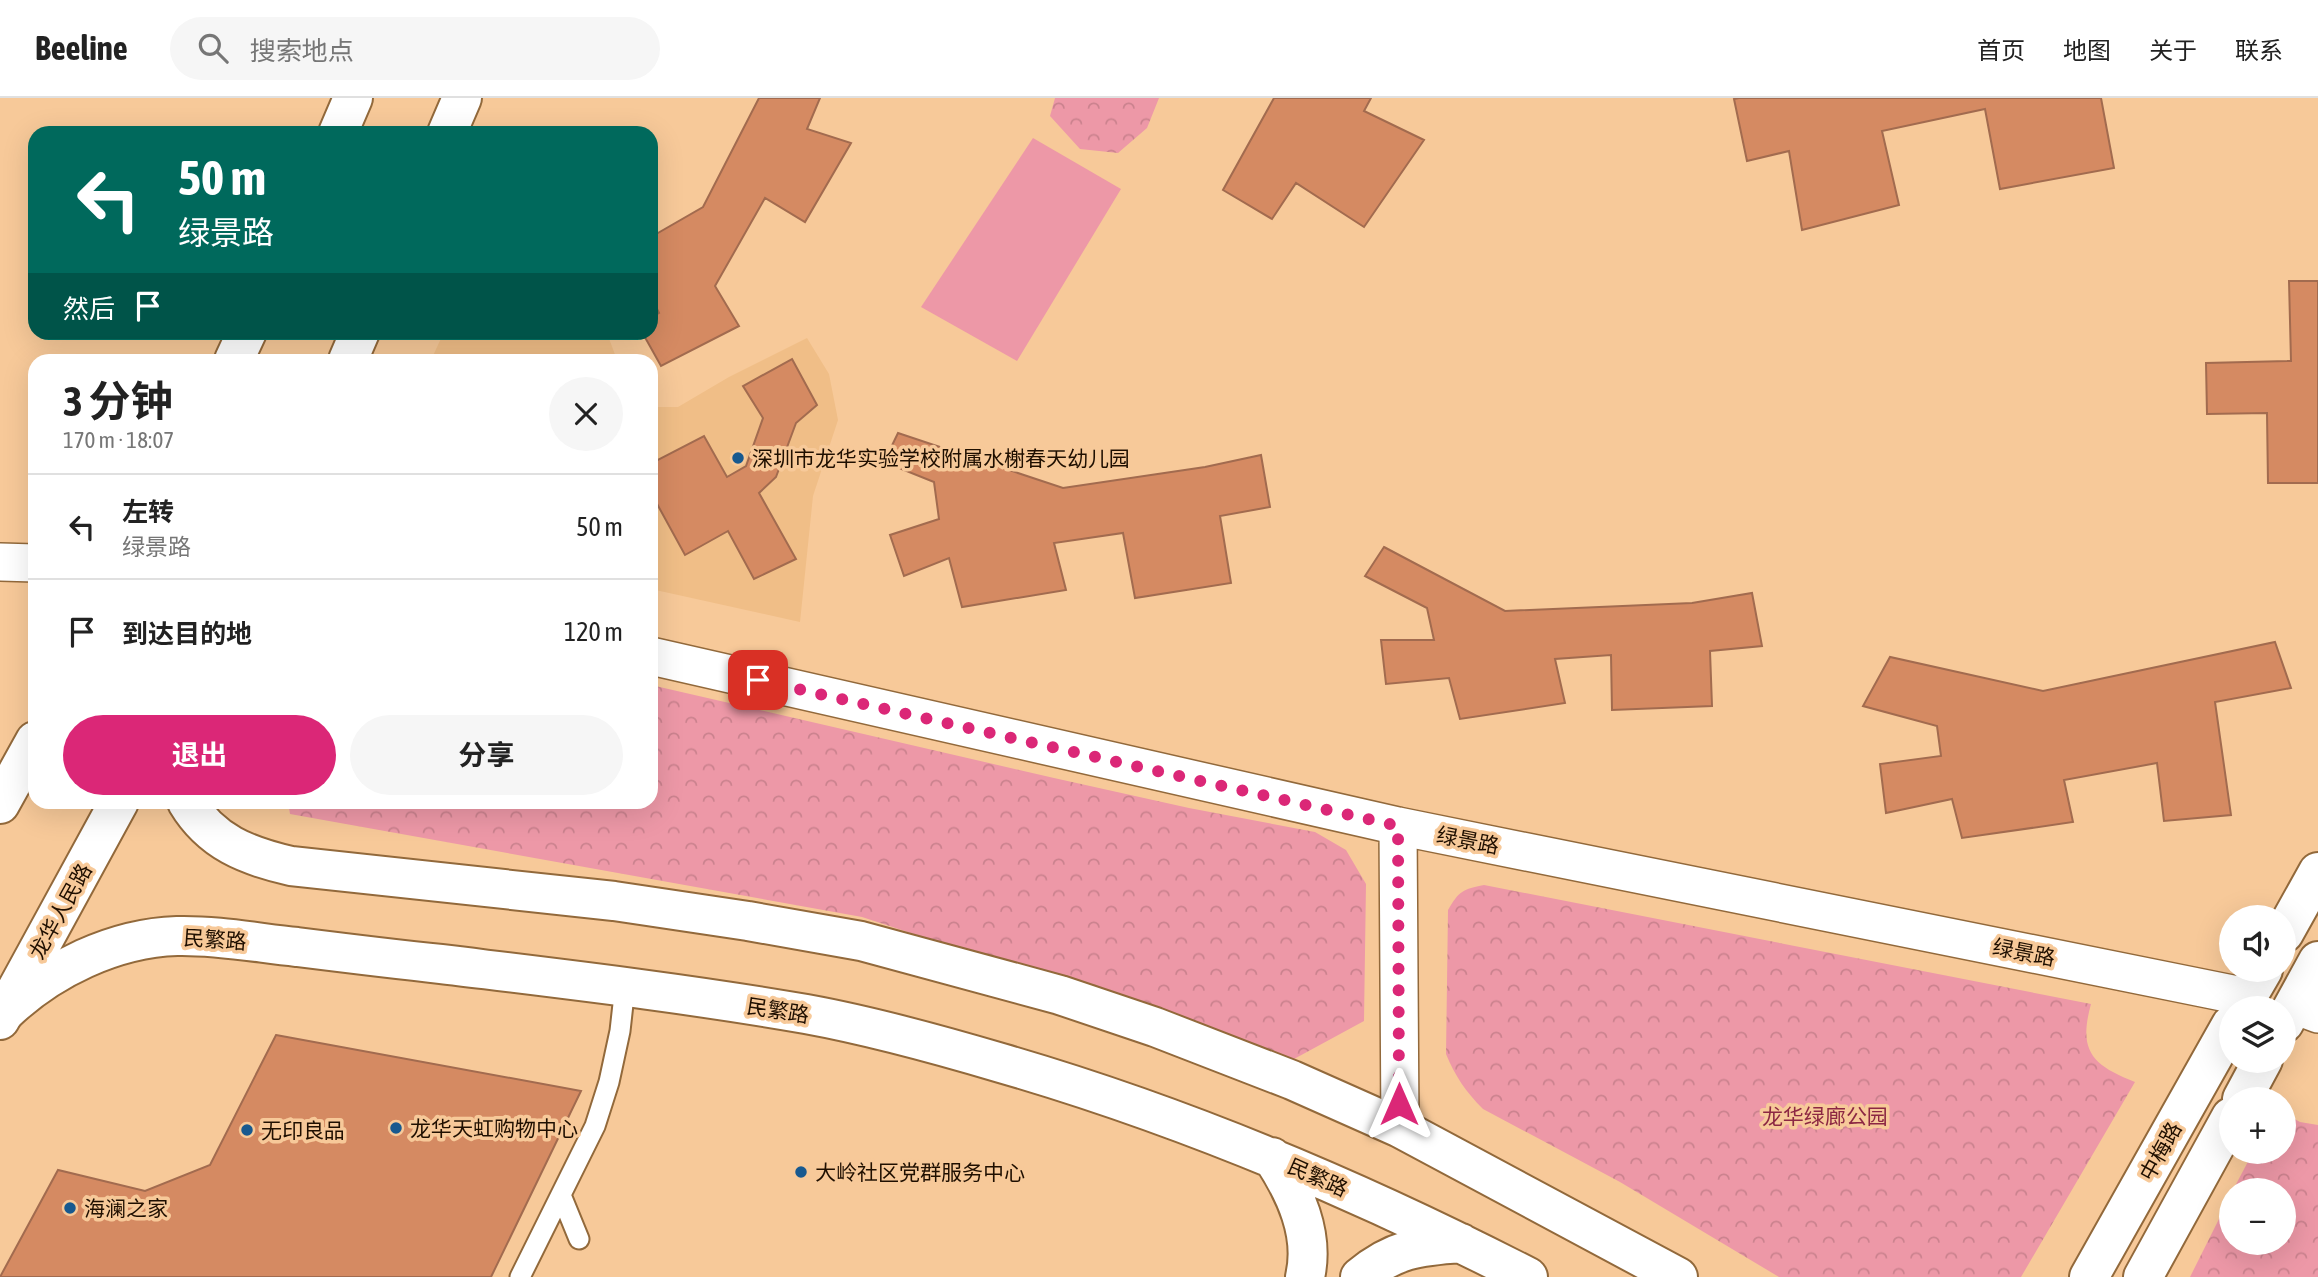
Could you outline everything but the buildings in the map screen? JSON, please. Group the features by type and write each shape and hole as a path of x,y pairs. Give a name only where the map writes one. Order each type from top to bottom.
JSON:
{"main road":[{"path":"341,126 353,98"},
{"path":"450,126 462,98"},
{"path":"0,804 28,753"},
{"name":"龙华人民路","path":"2,1017 115,809"},
{"path":"193,809 208,828 240,852 291,866 614,901 748,921 861,941 1060,995 1155,1027 1292,1080 1400,1128 1678,1277"},
{"path":"2296,912 2318,873"},
{"name":"民繁路","path":"2,1017 24,995 73,964 126,945 175,936 250,942 625,986 809,1015 971,1054 1121,1100 1272,1157 1463,1243 1528,1277"},
{"path":"2299,1014 2318,961"},
{"name":"中梅路","path":"2090,1277 2219,1048"},
{"path":"2143,1277 2219,1140"},
{"path":"1272,1157 1289,1183 1300,1209 1307,1237 1308,1264 1305,1277"},
{"path":"1360,1277 1395,1252 1422,1246 1463,1243"}],"street":[{"path":"0,562 28,563"},
{"name":"绿景路","path":"658,658 1398,826 2227,996"},
{"path":"1398,826 1400,1128"}],"lane":[{"path":"520,1277 595,1126 609,1082 620,1031 625,986"},
{"path":"561,1195 579,1239"}],"shaded area":[{"name":"深圳市龙华实验学校附属水榭春天幼儿园","path":"807,338 829,374 838,420 813,496 800,622 658,591 658,407 678,407 729,377"},
{"path":"440,340 610,340 615,354 434,354"}],"green space":[{"path":"1055,98 1159,98 1147,128 1118,153 1080,149 1050,116"},
{"path":"1033,138 1121,189 1017,361 921,307"},
{"path":"658,687 1189,808 1315,832 1346,850 1366,884 1364,1021 1294,1059 862,917 290,814 289,809 658,809"},
{"name":"龙华绿廊公园","path":"1484,885 2091,1004 2086,1034 2092,1054 2108,1069 2135,1082 2021,1277 1779,1277 1620,1182 1483,1109 1466,1090 1446,1054 1448,910 1462,892"},
{"path":"2296,1120 2318,1125 2318,1277 2190,1277 2219,1219 2219,1255 2296,1255 2296,1178 2239,1178 2247,1164 2296,1164"}],"place":[{"name":"深圳市龙华实验学校附属水榭春天幼儿园","path":"738,458"},
{"name":"龙华天虹购物中心","path":"396,1128"},
{"name":"无印良品","path":"247,1130"},
{"name":"大岭社区党群服务中心","path":"801,1172"},
{"name":"海澜之家","path":"70,1208"}],"route":[{"path":"758,680 1398,826 1399,1104"}]}
